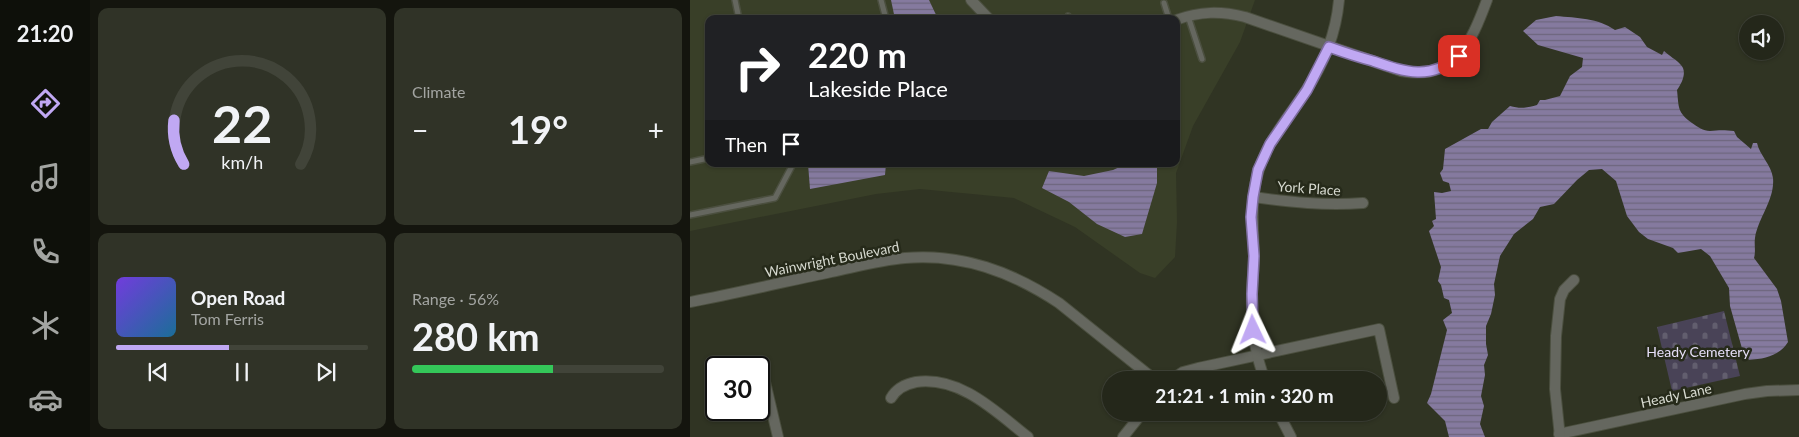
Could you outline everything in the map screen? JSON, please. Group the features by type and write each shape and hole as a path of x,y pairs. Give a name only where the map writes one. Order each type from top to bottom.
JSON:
{"street":[{"path":"971,0 985,15"},
{"path":"1262,371 1256,356 1252,320 1254,263 1251,217 1258,170 1275,135 1307,90 1329,47 1336,22 1339,0"},
{"path":"1180,19 1212,12 1236,15 1401,71 1420,72 1436,70 1453,61 1464,50 1474,33 1487,0"},
{"name":"York Place","path":"1253,197 1302,204 1363,203"},
{"name":"Wainwright Boulevard","path":"690,302 903,258 940,258 964,261 995,269 1042,292 1059,303 1144,371"},
{"path":"1559,435 1555,373 1556,336 1560,299 1564,290 1574,280"},
{"path":"1186,371 1379,328 1394,398"},
{"path":"891,398 894,392 900,388 918,382 933,382 953,386 978,398 1028,437"},
{"name":"Heady Lane","path":"1559,435 1745,394 1799,390"},
{"path":"770,403 778,437"},
{"path":"1123,437 1135,421"},
{"path":"1283,421 1291,437"}],"lane":[{"path":"735,0 738,15"},
{"path":"881,0 885,15"},
{"path":"1164,3 1168,15"},
{"path":"1188,16 1202,60"},
{"path":"690,162 705,159"},
{"path":"690,215 775,198 791,167"}],"shaded area":[{"path":"690,0 1255,0 1240,42 1193,126 1180,162 1180,15 705,15 705,167 1178,167 1176,173 1177,222 1175,257 1155,278 1140,273 1075,227 1014,198 920,189 876,194 690,231"},
{"path":"891,0 929,0 936,15 894,15"},
{"path":"1556,16 1594,21 1615,30 1625,27 1640,37 1647,47 1662,55 1664,51 1679,63 1684,70 1682,81 1677,90 1679,105 1684,116 1705,130 1734,131 1737,137 1751,149 1753,143 1757,143 1772,173 1773,186 1755,238 1754,258 1777,289 1788,342 1776,354 1761,359 1749,360 1743,352 1730,306 1729,288 1710,256 1701,249 1678,253 1673,248 1648,239 1639,232 1627,216 1616,181 1602,169 1589,170 1554,204 1540,207 1533,219 1514,234 1500,256 1494,284 1495,295 1486,326 1488,355 1484,365 1485,375 1481,396 1484,406 1480,424 1485,437 1449,437 1445,421 1427,403 1447,330 1443,320 1452,313 1449,300 1444,298 1438,281 1441,267 1429,231 1434,226 1432,221 1436,219 1434,192 1451,191 1449,183 1443,181 1440,173 1443,169 1445,149 1481,129 1488,129 1492,122 1510,106 1530,107 1537,105 1540,100 1560,96 1570,76 1582,67 1583,58 1538,45 1523,31 1536,20"},
{"path":"808,167 886,167 885,175 810,189"},
{"path":"1120,167 1157,167 1157,183 1142,234 1125,237 1097,224 1069,202 1042,188 1049,171 1084,176"}],"green space":[{"name":"Heady Cemetery","path":"1724,311 1740,376 1672,391 1657,327"}],"route":[{"path":"1253,330 1254,256 1251,217 1258,170 1275,135 1307,90 1329,47 1401,71 1413,72 1436,70 1459,56"}]}
